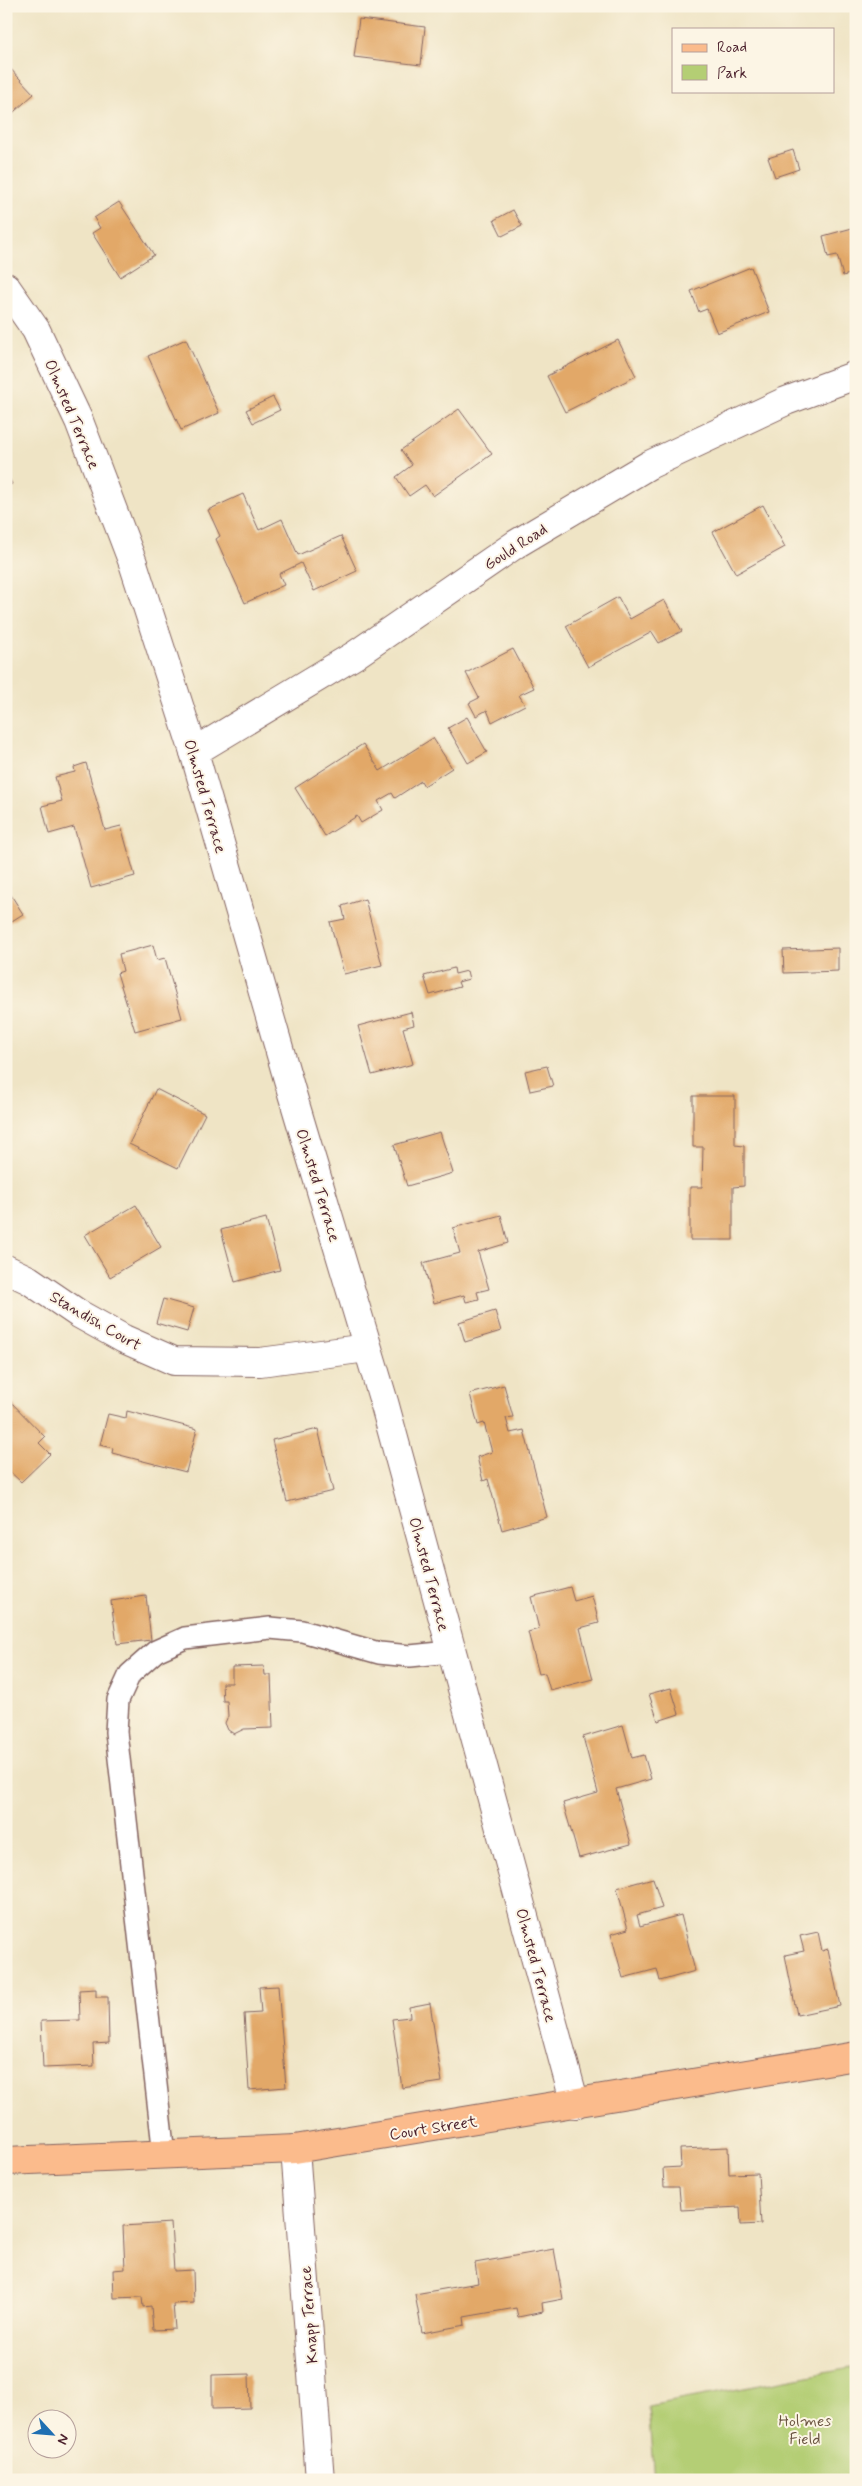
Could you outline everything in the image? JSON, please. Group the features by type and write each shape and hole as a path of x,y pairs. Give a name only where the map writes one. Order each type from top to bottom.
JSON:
{"main road":[{"name":"Court Street","path":"6,2161 295,2149 856,2056"}],"street":[{"name":"Olmsted Terrace","path":"6,287 36,330 79,421 132,563 194,752 367,1348 575,2104"},
{"name":"Gould Road","path":"194,752 355,655 516,544 649,465 786,401 856,375"},
{"name":"Standish Court","path":"6,1269 29,1280 79,1314 124,1339 174,1360 260,1362 367,1348"},
{"name":"Knapp Terrace","path":"295,2149 320,2480"}],"lane":[{"path":"164,2155 116,1732 118,1700 130,1674 156,1651 185,1638 270,1628 302,1631 380,1653 410,1656 450,1652"}],"green space":[{"name":"Holmes Field","path":"856,2367 856,2480 654,2480 648,2406"}],"building":[{"path":"359,19 425,27 421,65 354,57"},
{"path":"6,64 34,94 6,119"},
{"path":"793,150 799,169 775,177 768,158"},
{"path":"119,202 154,255 120,277 92,233 100,228 94,218"},
{"path":"513,210 522,226 502,236 494,220"},
{"path":"856,227 856,272 843,276 837,255 828,257 823,236"},
{"path":"751,267 769,312 717,333 707,309 699,312 691,291"},
{"path":"186,339 219,413 181,430 148,356"},
{"path":"618,340 636,376 565,412 547,376"},
{"path":"273,397 280,410 253,423 246,410"},
{"path":"459,409 492,454 433,496 425,485 409,496 396,477 412,465 401,450"},
{"path":"6,472 12,484 6,488"},
{"path":"856,493 856,505 855,505 852,494"},
{"path":"243,494 259,530 282,519 298,555 341,536 357,571 314,591 301,563 279,574 284,585 245,603 216,539 220,536 208,510"},
{"path":"763,505 785,547 736,574 713,532"},
{"path":"618,597 630,619 664,600 682,631 659,643 652,632 588,667 566,626"},
{"path":"513,649 534,688 519,695 525,705 492,722 487,710 476,716 469,703 479,698 466,673"},
{"path":"467,717 487,752 468,763 448,728"},
{"path":"433,738 452,768 424,786 421,781 395,798 392,793 378,801 383,810 361,823 357,816 325,836 295,788 363,744 380,771"},
{"path":"86,763 105,830 121,826 135,876 91,888 74,827 49,834 42,806 62,801 55,777 75,772 74,767"},
{"path":"11,895 23,914 7,924 6,898"},
{"path":"365,899 382,965 344,974 330,922 345,919 342,906"},
{"path":"153,945 157,960 165,958 182,1018 135,1031 117,973 123,971 119,954"},
{"path":"838,948 838,971 784,973 783,950"},
{"path":"454,968 455,974 467,971 469,979 458,982 460,987 430,995 424,976"},
{"path":"411,1012 414,1025 403,1028 413,1064 372,1075 358,1026"},
{"path":"547,1066 553,1086 530,1091 525,1071"},
{"path":"156,1089 205,1114 178,1168 129,1144"},
{"path":"693,1096 735,1096 735,1145 744,1146 744,1186 733,1187 733,1240 690,1240 690,1187 702,1187 703,1147 693,1147"},
{"path":"440,1132 453,1173 407,1186 394,1145"},
{"path":"136,1205 161,1247 110,1277 85,1235"},
{"path":"501,1215 508,1243 478,1252 489,1289 477,1292 479,1299 466,1302 464,1295 434,1303 423,1263 460,1253 453,1228"},
{"path":"266,1218 280,1270 235,1282 221,1230"},
{"path":"163,1299 194,1308 187,1332 156,1323"},
{"path":"495,1311 501,1331 465,1342 459,1322"},
{"path":"504,1385 513,1417 506,1418 510,1433 524,1430 547,1517 502,1530 488,1479 483,1481 477,1457 492,1452 484,1423 478,1425 470,1394"},
{"path":"6,1397 45,1437 39,1443 50,1454 21,1482 6,1468"},
{"path":"127,1411 197,1429 186,1472 112,1453 113,1448 100,1445 108,1414 126,1418"},
{"path":"318,1429 333,1491 287,1502 272,1440"},
{"path":"570,1587 574,1601 592,1596 599,1623 580,1628 593,1679 550,1690 545,1673 539,1674 528,1632 539,1629 531,1597"},
{"path":"146,1596 151,1640 117,1644 111,1601"},
{"path":"264,1666 265,1675 271,1675 273,1728 244,1729 234,1734 228,1730 225,1723 228,1716 227,1701 223,1701 222,1683 232,1683 232,1667"},
{"path":"671,1688 679,1714 658,1721 649,1694"},
{"path":"623,1725 632,1758 644,1755 651,1779 616,1789 631,1844 579,1858 563,1803 598,1793 583,1737"},
{"path":"653,1878 662,1908 637,1915 640,1926 681,1915 695,1971 660,1981 657,1969 623,1978 611,1934 628,1929 617,1888"},
{"path":"818,1932 822,1951 828,1949 840,2006 797,2015 785,1955 804,1951 800,1936"},
{"path":"278,1986 286,2087 249,2090 244,2014 261,2013 259,1987"},
{"path":"96,1989 96,1997 108,1997 109,2043 93,2044 94,2066 43,2068 41,2021 80,2020 79,1990"},
{"path":"430,2003 442,2082 402,2088 392,2019 410,2017 409,2007"},
{"path":"728,2147 729,2174 758,2173 761,2224 741,2225 740,2207 681,2210 679,2187 664,2187 663,2168 681,2167 680,2149"},
{"path":"171,2223 174,2271 193,2270 194,2303 173,2304 175,2329 153,2330 151,2306 143,2307 142,2297 114,2298 113,2270 125,2269 123,2226"},
{"path":"554,2249 563,2299 542,2303 543,2312 518,2317 516,2308 464,2317 465,2325 422,2333 415,2294 478,2283 475,2263"},
{"path":"249,2374 250,2408 212,2409 212,2375"}]}
